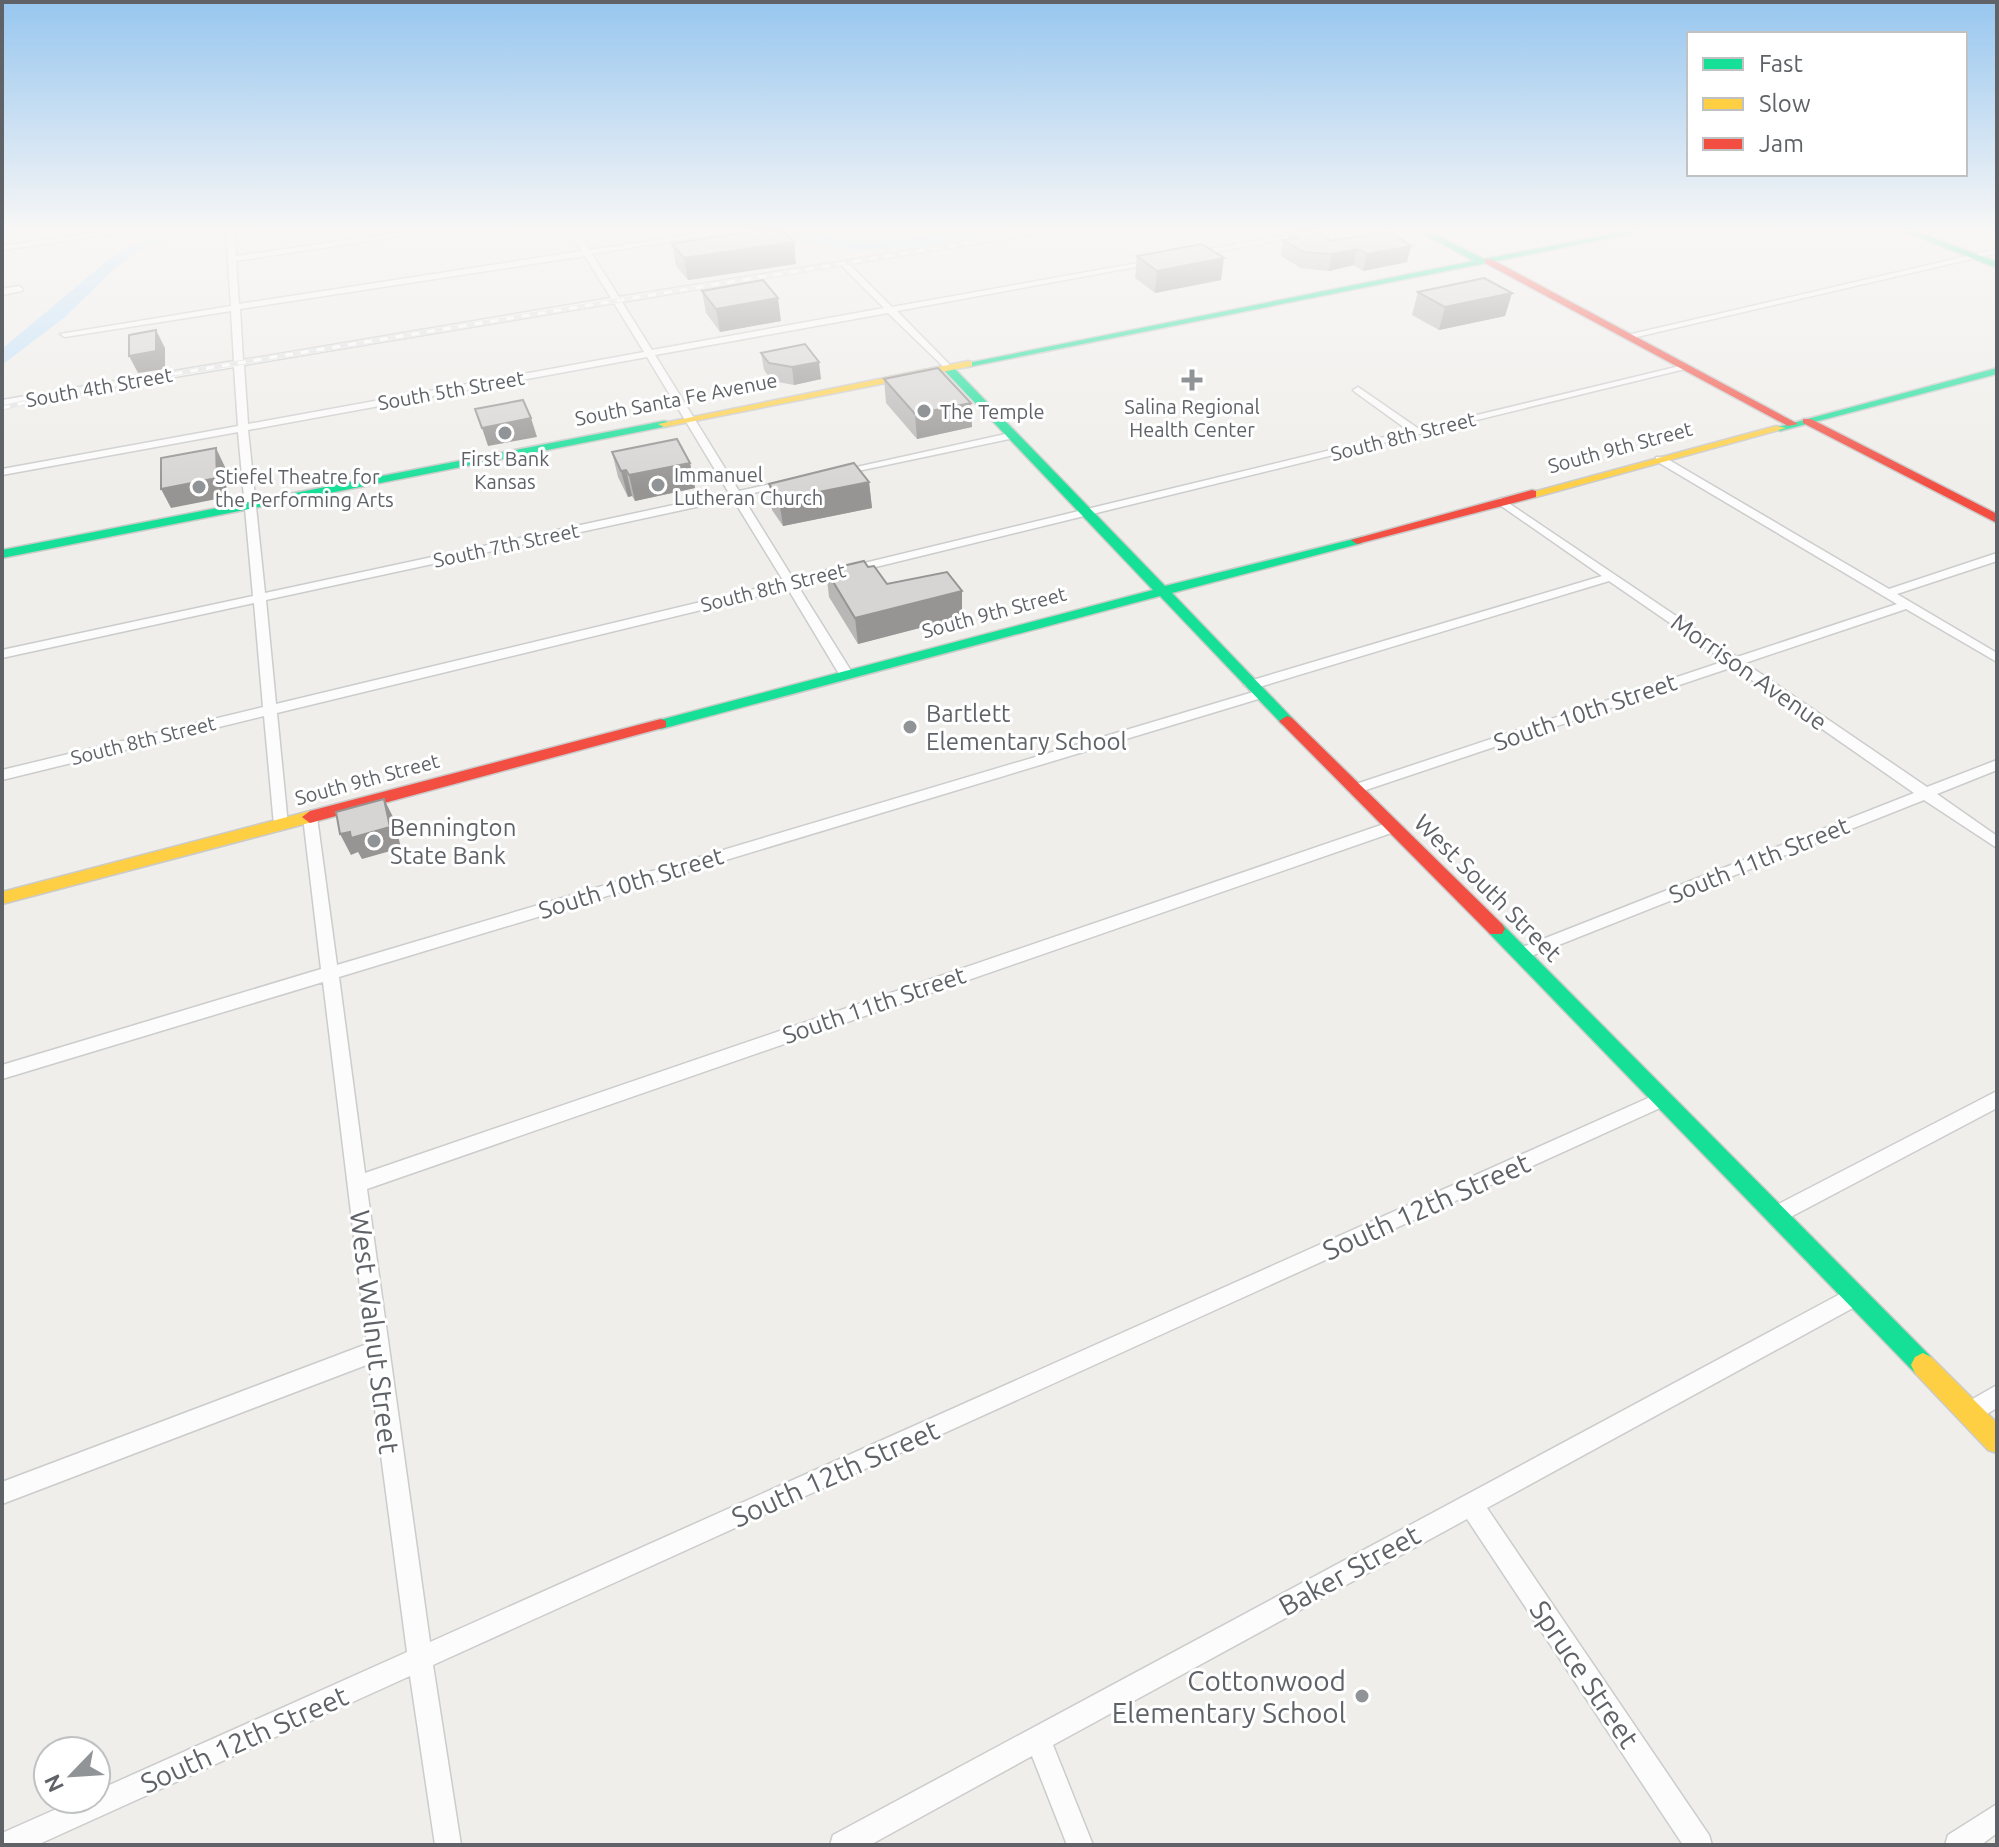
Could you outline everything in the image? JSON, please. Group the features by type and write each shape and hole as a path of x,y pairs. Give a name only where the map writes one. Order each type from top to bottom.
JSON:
{"main road":[{"name":"South Santa Fe Avenue","path":"2,554 1205,317"},
{"path":"1592,317 1684,368 1997,519"},
{"name":"West South Street","path":"948,368 1159,591 1521,954 1997,1441"},
{"name":"South 9th Street","path":"2,898 1996,372"}],"street":[{"path":"65,334 171,317"},
{"path":"236,317 243,428 281,825"},
{"name":"South 4th Street","path":"2,403 509,317"},
{"path":"628,317 846,674"},
{"name":"South 5th Street","path":"2,472 851,317"},
{"path":"898,317 948,368"},
{"path":"1628,336 1710,317"},
{"name":"South 8th Street","path":"2,775 1684,368"},
{"path":"1358,390 1417,432"},
{"path":"822,476 1010,436"},
{"path":"1660,459 1997,658"},
{"name":"South 7th Street","path":"2,654 795,482"},
{"name":"Morrison Avenue","path":"1501,501 1997,843"},
{"path":"1888,593 1997,557"},
{"name":"South 10th Street","path":"2,1072 1256,690 1611,577"},
{"name":"South 10th Street","path":"1355,789 1907,605"},
{"name":"South 11th Street","path":"1521,954 1997,765"},
{"name":"West Walnut Street","path":"310,817 376,1351 448,1845"},
{"name":"South 11th Street","path":"356,1184 1392,827"},
{"name":"South 12th Street","path":"7,1845 1663,1099"},
{"path":"1776,1215 1997,1099"},
{"name":"Baker Street","path":"843,1845 1855,1296"},
{"path":"2,1493 376,1351"},
{"path":"1970,1413 1997,1396"},
{"name":"Spruce Street","path":"1471,1504 1699,1845"},
{"path":"1038,1739 1080,1845"},
{"path":"1958,1845 1997,1817"}],"water":[{"path":"40,317 65,317 2,365 2,349"}],"building":[{"path":"156,330 156,351 129,356 129,335"},
{"path":"805,344 819,362 792,367 769,363 761,353"},
{"path":"938,368 971,403 915,414 884,379"},
{"path":"523,400 531,418 482,428 475,409"},
{"path":"677,439 690,463 629,475 626,470 621,471 612,452"},
{"path":"216,448 217,478 161,489 161,458"},
{"path":"854,463 869,482 779,500 769,484"},
{"path":"864,561 868,567 874,566 887,584 947,572 962,591 855,618 826,570"},
{"path":"384,799 390,827 351,838 350,832 340,834 336,812"}],"railway":[{"path":"2,408 74,391 516,317"}],"traffic: fast":[{"path":"968,364 1205,317"},
{"path":"948,368 1287,721"},
{"path":"1780,428 1997,371"},
{"path":"2,554 664,424"},
{"path":"661,724 1357,540"},
{"path":"1496,929 1923,1365"}],"traffic: slow":[{"path":"664,424 968,364"},
{"path":"1532,494 1780,428"},
{"path":"2,898 310,817"},
{"path":"1923,1365 1997,1441"}],"traffic: jam":[{"path":"1593,317 1792,424"},
{"path":"1807,421 1997,519"},
{"path":"1357,540 1532,494"},
{"path":"1287,721 1496,929"},
{"path":"310,817 661,724"}],"place":[{"name":"Salina Regional Health Center","path":"1192,380"},
{"name":"The Temple","path":"924,411"},
{"name":"First Bank Kansas","path":"505,433"},
{"name":"Immanuel Lutheran Church","path":"658,485"},
{"name":"Stiefel Theatre for the Performing Arts","path":"199,487"},
{"name":"Bartlett Elementary School","path":"910,727"},
{"name":"Bennington State Bank","path":"374,841"},
{"name":"Cottonwood Elementary School","path":"1362,1696"}]}
